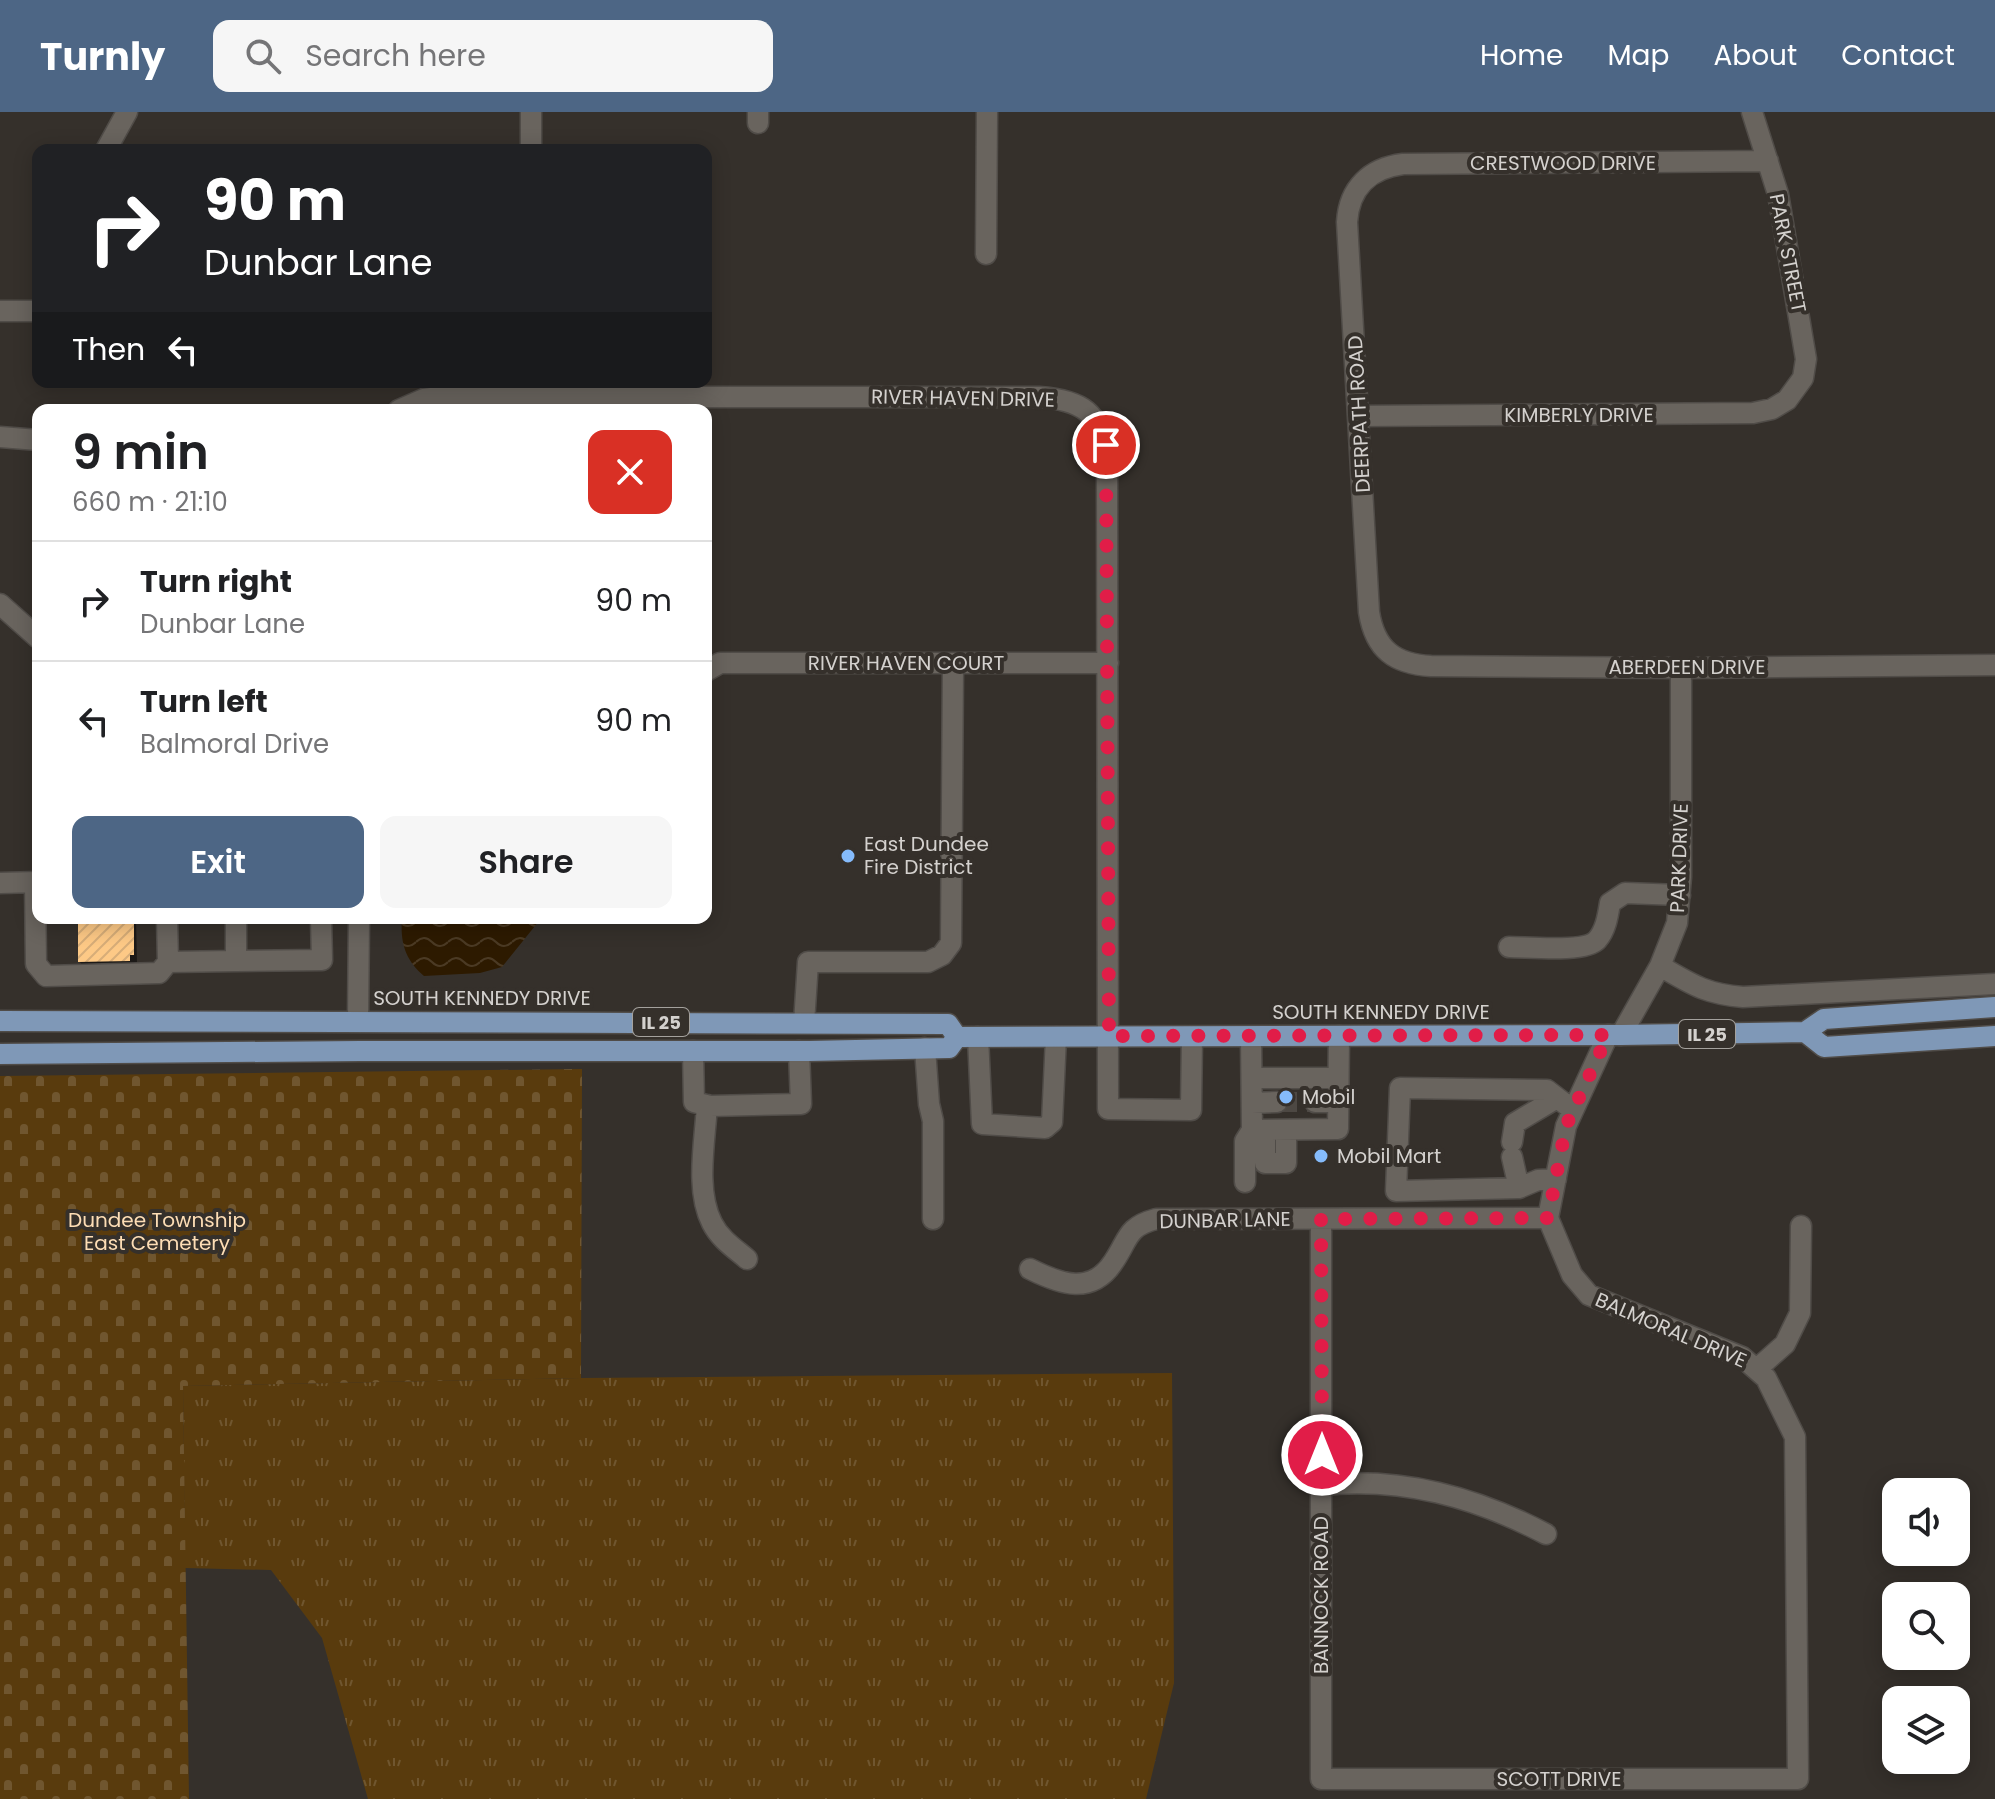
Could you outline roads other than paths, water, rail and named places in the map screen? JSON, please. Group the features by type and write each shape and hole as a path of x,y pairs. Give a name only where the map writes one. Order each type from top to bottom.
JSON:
{"main road":[{"name":"SOUTH KENNEDY DRIVE","path":"0,1054 799,1051 949,1048 967,1037 1805,1032 1824,1019 1995,1007"},
{"name":"SOUTH KENNEDY DRIVE","path":"0,1021 948,1024 967,1037"},
{"name":"SOUTH KENNEDY DRIVE","path":"1805,1032 1824,1047 1995,1036"}],"street":[{"path":"109,144 127,112"},
{"path":"531,112 531,144"},
{"path":"986,254 987,112"},
{"name":"PARK STREET","path":"1752,112 1778,194 1805,346 1804,374 1792,394"},
{"name":"CRESTWOOD DRIVE","path":"1362,182 1376,170 1403,164 1768,161"},
{"name":"DEERPATH ROAD","path":"1362,182 1351,199 1347,222 1369,612 1384,648"},
{"path":"0,311 32,311"},
{"name":"KIMBERLY DRIVE","path":"1360,416 1753,413 1775,408 1792,394"},
{"name":"RIVER HAVEN DRIVE","path":"413,404 439,397 1039,397 1072,401 1086,410 1097,424 1107,456 1108,1109 1191,1110 1192,1037"},
{"path":"0,437 32,440"},
{"path":"0,604 32,633"},
{"name":"ABERDEEN DRIVE","path":"1384,648 1400,661 1418,666 1681,668 1995,665"},
{"name":"RIVER HAVEN COURT","path":"712,668 720,663 1108,663"},
{"path":"804,1023 808,962 928,962 946,952 951,943 953,663"},
{"name":"PARK DRIVE","path":"1614,1035 1660,966 1677,923 1680,895 1681,668"},
{"path":"0,883 32,882"},
{"path":"1509,947 1585,947 1597,941 1605,927 1610,903 1625,893 1680,895"},
{"path":"36,924 36,964 46,976 159,973 168,962 167,924"},
{"path":"236,924 236,961"},
{"path":"168,962 322,960 321,924"},
{"path":"358,1021 359,924"},
{"path":"1660,966 1708,992 1743,997 1995,984"},
{"path":"1519,1188 1512,1149 1515,1123 1559,1099 1614,1035"},
{"path":"1245,1182 1245,1141 1258,1130 1338,1129 1339,1036"},
{"path":"967,1037 982,1124 1045,1128 1052,1122 1056,1037"},
{"path":"1251,1037 1252,1103 1265,1163 1286,1163 1286,1130"},
{"path":"925,1048 933,1121 933,1219"},
{"path":"693,1051 694,1102 707,1105 801,1104 799,1051"},
{"path":"1252,1078 1338,1078"},
{"path":"1556,1179 1538,1180 1519,1188 1396,1191 1400,1088 1559,1099"},
{"path":"1548,1218 1566,1126 1559,1099"},
{"path":"1252,1103 1277,1102"},
{"path":"1315,1102 1338,1102"},
{"path":"707,1105 703,1186 710,1221 721,1237 747,1259"},
{"name":"DUNBAR LANE","path":"1030,1269 1060,1283 1097,1279 1114,1263 1130,1232 1141,1223 1156,1219 1548,1218"},
{"name":"BALMORAL DRIVE","path":"1548,1218 1572,1275 1589,1295 1742,1357 1758,1368 1778,1399 1795,1437 1798,1779"},
{"name":"BANNOCK ROAD","path":"1321,1219 1321,1779"},
{"path":"1758,1368 1785,1344 1800,1313 1801,1226"},
{"path":"1322,1485 1347,1482 1455,1495 1504,1512 1546,1534"},
{"name":"SCOTT DRIVE","path":"1321,1779 1798,1779"}],"water":[{"path":"402,924 537,924 502,967 480,973 424,976 412,964 402,935"}],"tunnel":[{"path":"1277,1102 1315,1102"}],"place":[{"name":"East Dundee Fire District","path":"848,856"},
{"name":"Mobil","path":"1286,1097"},
{"name":"Mobil Mart","path":"1321,1156"}],"park label":[{"name":"Dundee Township East Cemetery","path":"157,1232"}]}
